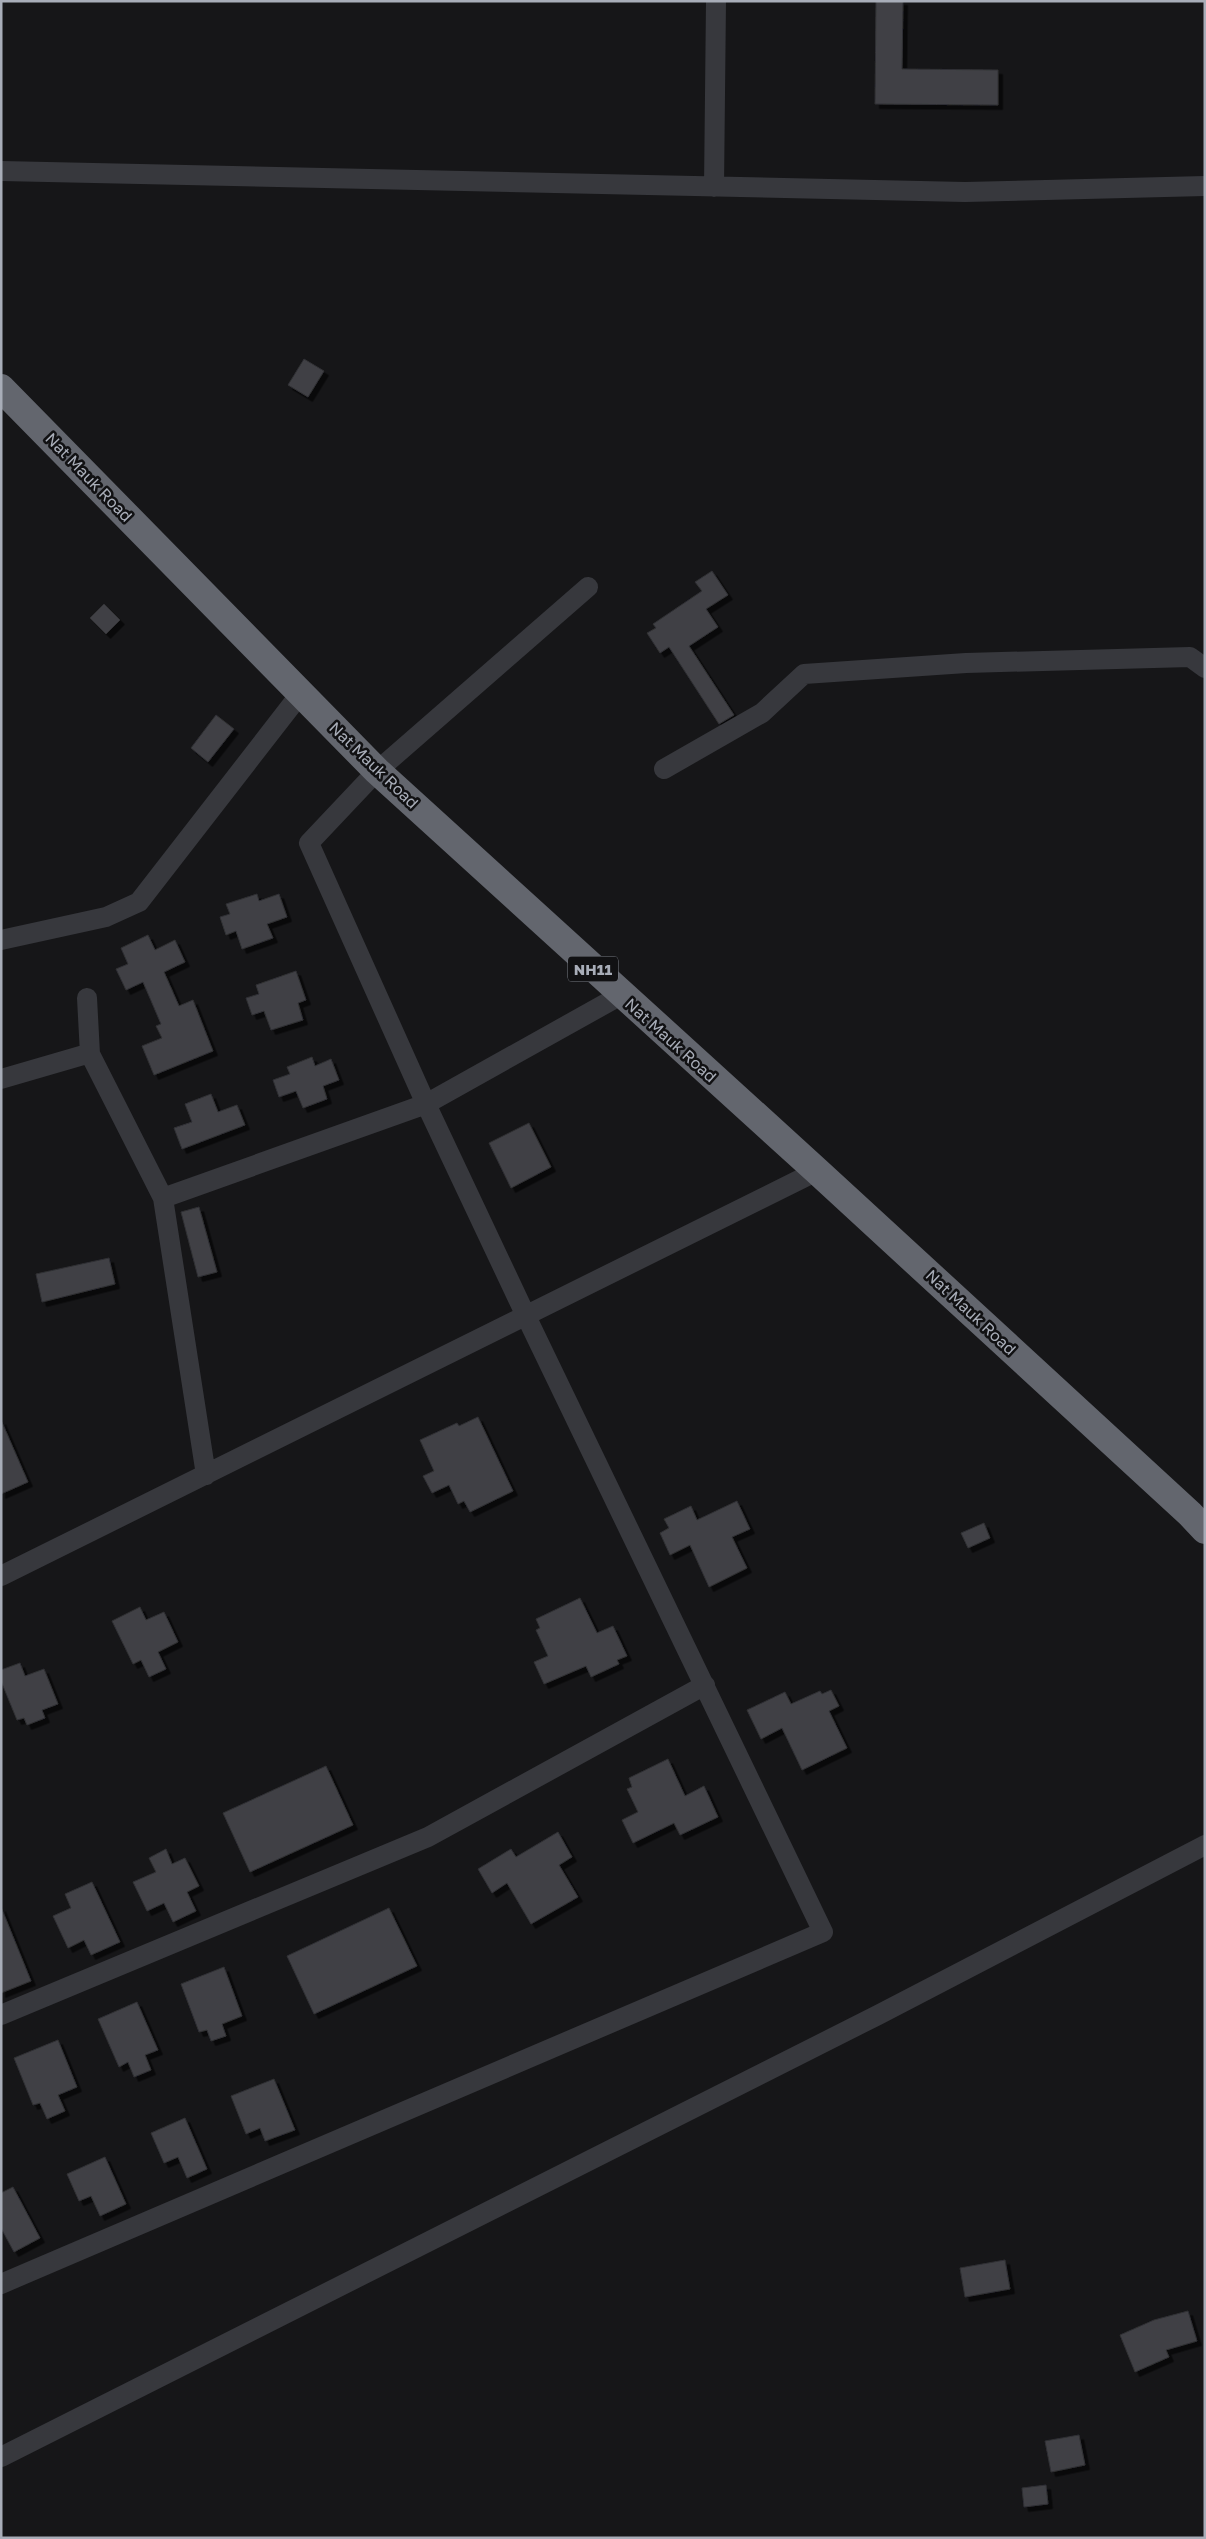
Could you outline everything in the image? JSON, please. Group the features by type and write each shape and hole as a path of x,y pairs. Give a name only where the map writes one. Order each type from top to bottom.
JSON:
{"highway":[{"name":"Nat Mauk Road","path":"1,388 377,771 621,995 817,1171 1175,1500 1205,1530"}],"street":[{"path":"714,186 716,1"},
{"path":"1,170 965,192 1205,186"},
{"path":"1,2284 823,1932 706,1685 526,1316 426,1104 309,843 377,771 588,587"},
{"path":"664,769 762,713 804,674 966,663 1180,658 1190,658 1205,668"},
{"path":"1,940 106,917 139,902 301,693"},
{"path":"163,1198 426,1104 621,995"},
{"path":"87,998 90,1054 163,1198 206,1474"},
{"path":"1,1079 87,1054"},
{"path":"1,1576 817,1171"},
{"path":"1,2015 428,1837 706,1685"},
{"path":"1,2457 878,2016 1205,1845"}],"building":[{"path":"876,1 903,1 902,69 998,70 998,105 875,104"},
{"path":"304,359 324,371 308,397 288,385"},
{"path":"712,571 728,595 706,609 718,627 689,646 734,715 719,724 669,647 660,653 647,633 656,628 653,624 702,591 695,582"},
{"path":"104,604 120,620 106,634 90,618"},
{"path":"216,715 234,729 208,762 191,748"},
{"path":"257,894 259,901 279,894 287,917 267,924 273,938 242,949 236,931 226,935 220,917 230,914 226,904"},
{"path":"148,935 155,950 175,940 185,962 164,972 179,1006 193,1000 213,1051 154,1075 142,1046 162,1038 156,1026 161,1024 143,982 126,990 116,969 128,964 121,948"},
{"path":"296,971 306,1000 298,1003 303,1020 271,1030 264,1011 252,1015 246,998 259,994 256,985"},
{"path":"312,1057 315,1066 331,1059 339,1080 323,1086 327,1099 303,1108 296,1091 279,1097 273,1080 290,1074 287,1067"},
{"path":"211,1094 218,1112 237,1105 245,1125 182,1149 174,1128 192,1122 185,1104"},
{"path":"529,1123 551,1167 511,1188 489,1143"},
{"path":"199,1207 217,1272 198,1277 181,1212"},
{"path":"109,1258 115,1284 42,1302 36,1274"},
{"path":"478,1417 513,1491 470,1512 464,1501 458,1504 449,1485 432,1493 423,1476 434,1471 420,1440 457,1423 459,1426"},
{"path":"1,1420 28,1482 1,1494"},
{"path":"737,1501 750,1529 732,1537 747,1568 709,1587 690,1545 670,1555 660,1533 669,1528 664,1519 691,1506 697,1520"},
{"path":"984,1523 990,1538 968,1548 961,1533"},
{"path":"580,1598 597,1633 613,1626 627,1656 617,1660 619,1664 591,1677 586,1666 544,1684 534,1662 548,1656 536,1630 540,1628 536,1619"},
{"path":"140,1607 146,1620 164,1612 178,1642 158,1652 166,1669 149,1677 141,1660 133,1664 112,1621"},
{"path":"20,1663 25,1676 44,1669 58,1704 42,1710 45,1718 27,1725 24,1718 17,1720 1,1681 1,1670"},
{"path":"831,1690 839,1706 829,1711 847,1748 802,1770 782,1728 761,1739 747,1710 785,1692 791,1704 820,1691 822,1694"},
{"path":"668,1759 685,1796 704,1786 718,1817 680,1835 674,1823 633,1843 622,1820 638,1812 627,1789 632,1787 629,1778"},
{"path":"326,1766 353,1825 250,1872 223,1813"},
{"path":"558,1832 572,1857 559,1865 578,1897 531,1924 507,1883 492,1893 478,1869 511,1849 516,1857"},
{"path":"166,1849 172,1864 185,1858 199,1886 187,1892 196,1911 173,1922 164,1903 147,1911 133,1882 156,1872 149,1858"},
{"path":"92,1882 120,1942 91,1955 84,1940 68,1948 53,1916 71,1908 65,1894"},
{"path":"1,1907 31,1981 1,1993"},
{"path":"389,1908 417,1966 314,2014 287,1956"},
{"path":"224,1967 242,2016 222,2024 226,2036 211,2041 207,2030 199,2032 181,1984"},
{"path":"137,2002 158,2050 145,2055 151,2070 134,2077 128,2062 119,2067 98,2019"},
{"path":"58,2040 77,2087 58,2095 65,2111 47,2119 40,2103 33,2105 14,2058"},
{"path":"274,2079 295,2130 265,2141 260,2128 246,2134 231,2096"},
{"path":"185,2118 207,2169 187,2178 178,2157 164,2163 151,2133"},
{"path":"105,2157 126,2204 100,2216 91,2196 79,2201 67,2174"},
{"path":"13,2187 40,2238 14,2252 1,2228 1,2193"},
{"path":"1005,2260 1010,2289 965,2297 960,2268"},
{"path":"1188,2311 1197,2341 1166,2350 1169,2357 1135,2372 1120,2335 1154,2320"},
{"path":"1079,2435 1085,2465 1051,2472 1045,2441"},
{"path":"1046,2485 1048,2504 1024,2507 1022,2488"}]}
